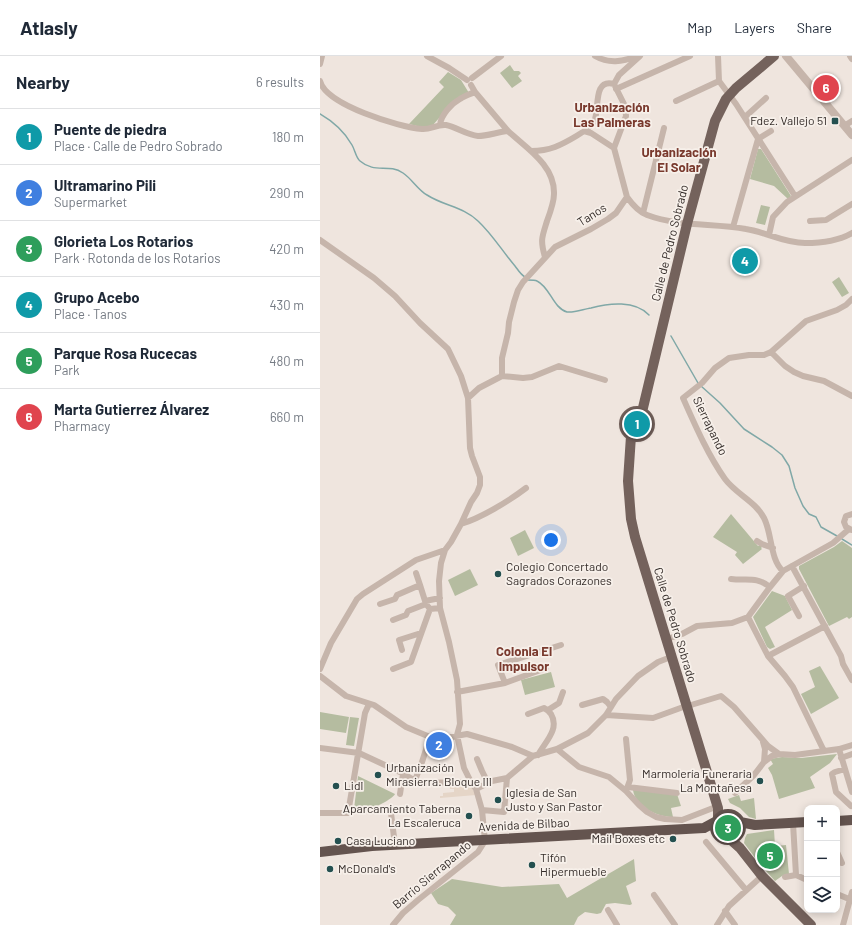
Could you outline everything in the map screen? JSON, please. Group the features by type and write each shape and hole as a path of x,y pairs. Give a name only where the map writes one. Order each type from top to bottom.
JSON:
{"highway":[{"name":"Avenida de Bilbao","path":"320,852 354,847 704,828 727,814"},
{"path":"727,814 735,816 737,832"},
{"path":"717,820 722,839 755,825 804,822"},
{"path":"840,821 851,820"}],"main road":[{"name":"Calle de Pedro Sobrado","path":"640,412 685,224 713,117 738,80 766,56"},
{"name":"Calle de Pedro Sobrado","path":"728,93 774,56"},
{"path":"640,412 648,418 650,426 646,433 635,436 625,429 624,421 629,414 640,412"},
{"name":"Calle de Pedro Sobrado","path":"635,436 636,442 632,481 639,538 670,638 717,820"},
{"name":"Calle de Pedro Sobrado","path":"635,436 628,481 631,519 635,537 671,657 720,801 727,814"},
{"path":"737,832 740,848 762,876 811,925"}],"street":[{"path":"320,64 322,56"},
{"path":"426,56 470,81 474,92 508,131 544,164 554,184 554,195 542,234 541,245 545,257"},
{"path":"470,81 501,56"},
{"path":"594,56 606,61 617,62 638,56"},
{"path":"615,86 619,75 638,56"},
{"path":"615,86 690,56"},
{"path":"718,56 719,81 745,117 795,196"},
{"path":"786,56 793,60 852,135"},
{"path":"676,101 719,81"},
{"path":"531,151 555,147 589,128 594,122 597,112 597,96 600,90 605,85 610,83 615,86 627,111 614,148 627,197 643,213 685,224 698,223 733,226 792,242 805,243 828,241 852,233"},
{"path":"320,85 331,96 345,104 375,118 397,124 420,129 440,125 456,128 477,136 508,131"},
{"path":"440,125 440,120 452,105 458,100 474,92"},
{"path":"745,117 766,98"},
{"path":"844,126 852,121"},
{"path":"643,213 664,128"},
{"path":"584,131 614,148"},
{"path":"733,226 758,139 771,131"},
{"path":"769,235 773,217 788,202 852,160"},
{"name":"Tanos","path":"502,376 502,358 509,322 518,290 525,280 555,247 591,229 616,213 627,197"},
{"path":"810,221 826,220 852,204"},
{"path":"320,240 374,278 396,296 420,323 448,349 461,376 468,398 470,448 480,477 477,493 471,502 452,542 445,550 441,563 439,581 440,608 450,642 457,680 460,724 457,735 464,768 476,789 482,810 485,841"},
{"path":"852,299 846,305 837,310 806,321 771,352 785,366 794,372 824,381 852,396"},
{"name":"Sierrapando","path":"771,352 764,355 749,355 729,358 715,368 700,384 683,398 714,462 725,480 758,508 764,517 778,565 783,571"},
{"path":"468,398 479,388 502,376 523,378 559,366 605,380"},
{"path":"461,524 469,522 489,511 514,497 526,488"},
{"path":"670,638 682,634 697,626 732,623 748,617 783,571 836,541 850,529 845,518 852,514"},
{"path":"757,541 773,548"},
{"path":"320,669 322,657 360,596 416,560 445,550"},
{"path":"792,566 841,656 843,664 852,680"},
{"path":"393,669 411,662 421,633 427,605 416,573"},
{"path":"732,579 750,579 761,581 770,587"},
{"path":"380,604 395,599 397,595 420,585"},
{"path":"799,616 788,596 804,586"},
{"path":"394,620 406,615 408,611 427,605 440,598"},
{"path":"427,605 440,608"},
{"path":"748,617 768,656 793,687 824,751"},
{"path":"768,656 825,626"},
{"path":"402,650 399,640 421,633"},
{"path":"505,683 498,665 561,645"},
{"path":"320,676 346,696 380,708 406,727 430,737 439,739 467,734 536,756 557,750 588,733 606,715 620,694 645,670 658,662 671,657"},
{"path":"457,692 505,683 546,668"},
{"path":"548,710 559,703 563,692"},
{"path":"606,715 653,718 721,696 734,707 772,750 779,754 795,755 839,750 852,745"},
{"path":"582,704 603,699 611,707"},
{"path":"320,813 348,813 366,708 369,704"},
{"path":"476,789 488,783 507,778 536,756 554,728 554,721 548,710 544,708 528,714"},
{"path":"414,782 430,737"},
{"path":"626,739 630,774 627,789"},
{"path":"763,740 765,749 764,762"},
{"path":"320,748 358,753 403,774 414,782 471,782"},
{"path":"557,750 579,767 609,777 627,789 639,805 647,812 665,819 682,820 713,808 717,820"},
{"path":"839,750 852,792"},
{"path":"735,793 754,775 764,762 779,754"},
{"path":"841,758 852,754"},
{"path":"477,759 488,783"},
{"path":"845,769 832,774 836,792 852,804 851,820"},
{"path":"400,794 403,774"},
{"path":"482,810 504,812 507,778"},
{"path":"627,789 678,793"},
{"path":"391,813 395,845"},
{"path":"793,823 796,875"},
{"name":"Barrio Sierrapando","path":"392,925 418,900 474,855 485,841"},
{"path":"706,842 746,890"},
{"path":"840,859 842,863"},
{"path":"785,877 796,875 804,879"},
{"path":"716,925 725,911 762,876"},
{"path":"843,925 852,892"},
{"path":"654,895 675,925"},
{"path":"840,896 849,900"},
{"path":"608,910 617,925"},
{"path":"725,911 735,925"}],"green space":[{"path":"510,65 514,71 519,71 521,73 518,76 522,81 512,88 500,73"},
{"path":"448,72 461,80 469,93 453,102 433,125 425,128 409,124 444,87 439,82"},
{"path":"758,149 761,149 791,196 788,199 774,186 750,179"},
{"path":"761,205 770,207 765,225 756,223"},
{"path":"839,277 849,293 842,297 832,282"},
{"path":"634,416 640,416 645,421 643,430 640,432 634,432 629,427 629,421"},
{"path":"731,514 758,546 760,545 762,547 762,549 743,564 735,555 737,552 713,537"},
{"path":"525,530 534,548 518,556 510,538"},
{"path":"842,541 852,548 852,617 849,619 847,617 829,626 799,569 799,566"},
{"path":"470,569 478,585 455,596 448,580"},
{"path":"772,591 785,596 792,610 765,627 775,647 770,649 767,647 753,617"},
{"path":"820,666 839,698 811,714 801,694 815,687 809,671"},
{"path":"551,672 555,687 525,695 521,680"},
{"path":"320,712 349,717 346,733 320,729"},
{"path":"350,717 359,718 354,746 346,745"},
{"path":"837,754 830,763 810,777 815,788 779,799 772,775 768,768 773,764 770,759 782,757 801,758"},
{"path":"358,776 395,794 386,802 371,809 354,809"},
{"path":"633,790 677,794 681,806 671,808 673,817 667,817 654,813 638,801"},
{"path":"739,795 741,801 754,798 756,819 749,817 740,808 730,803 728,799"},
{"path":"728,820 734,822 736,828 734,834 728,836 722,834 720,828 722,822"},
{"path":"774,830 775,846 786,845 789,874 782,876 775,881 744,843 747,834"},
{"path":"634,859 636,881 626,886 632,904 606,904 601,913 597,914 585,912 578,917 574,925 450,925 456,915 448,907 438,904 431,893 452,879 502,887 559,884 567,898"}],"shaded area":[{"path":"449,783 470,785 476,795 440,798 440,796 443,796 443,793 454,792 454,789 450,789"}],"waterway":[{"path":"320,114 330,120 342,131 352,145 359,160 366,165 376,168 397,170 406,175 421,190 433,199 472,216 488,232 525,277"},
{"path":"528,280 536,281 541,284 558,306 567,312 606,305 622,304 637,307 649,315"},
{"path":"671,336 698,383"},
{"path":"701,386 720,403 744,429 782,455 789,466 795,488 803,506 809,514 816,517 821,527 837,536"},
{"path":"842,539 852,545"}],"place":[{"name":"Marta Gutierrez Álvarez","path":"826,88"},
{"name":"Fdez. Vallejo 51","path":"835,121"},
{"name":"Grupo Acebo","path":"745,261"},
{"name":"Puente de piedra","path":"637,424"},
{"name":"Colegio Concertado Sagrados Corazones","path":"498,574"},
{"name":"Ultramarino Pili","path":"439,745"},
{"name":"Urbanización Mirasierra. Bloque III","path":"378,775"},
{"name":"Marmolería Funeraria La Montañesa","path":"760,781"},
{"name":"Lidl","path":"336,786"},
{"name":"Iglesia de San Justo y San Pastor","path":"498,800"},
{"name":"Aparcamiento Taberna La Escaleruca","path":"469,816"},
{"name":"Glorieta Los Rotarios","path":"728,828"},
{"name":"Mail Boxes etc","path":"673,839"},
{"name":"Casa Luciano","path":"338,841"},
{"name":"Parque Rosa Rucecas","path":"770,856"},
{"name":"Tifón Hipermueble","path":"532,865"},
{"name":"McDonald's","path":"330,869"}],"district":[{"name":"Urbanización Las Palmeras","path":"612,114"},
{"name":"Urbanización El Solar","path":"679,160"},
{"name":"Colonia El Impulsor","path":"524,658"}]}
